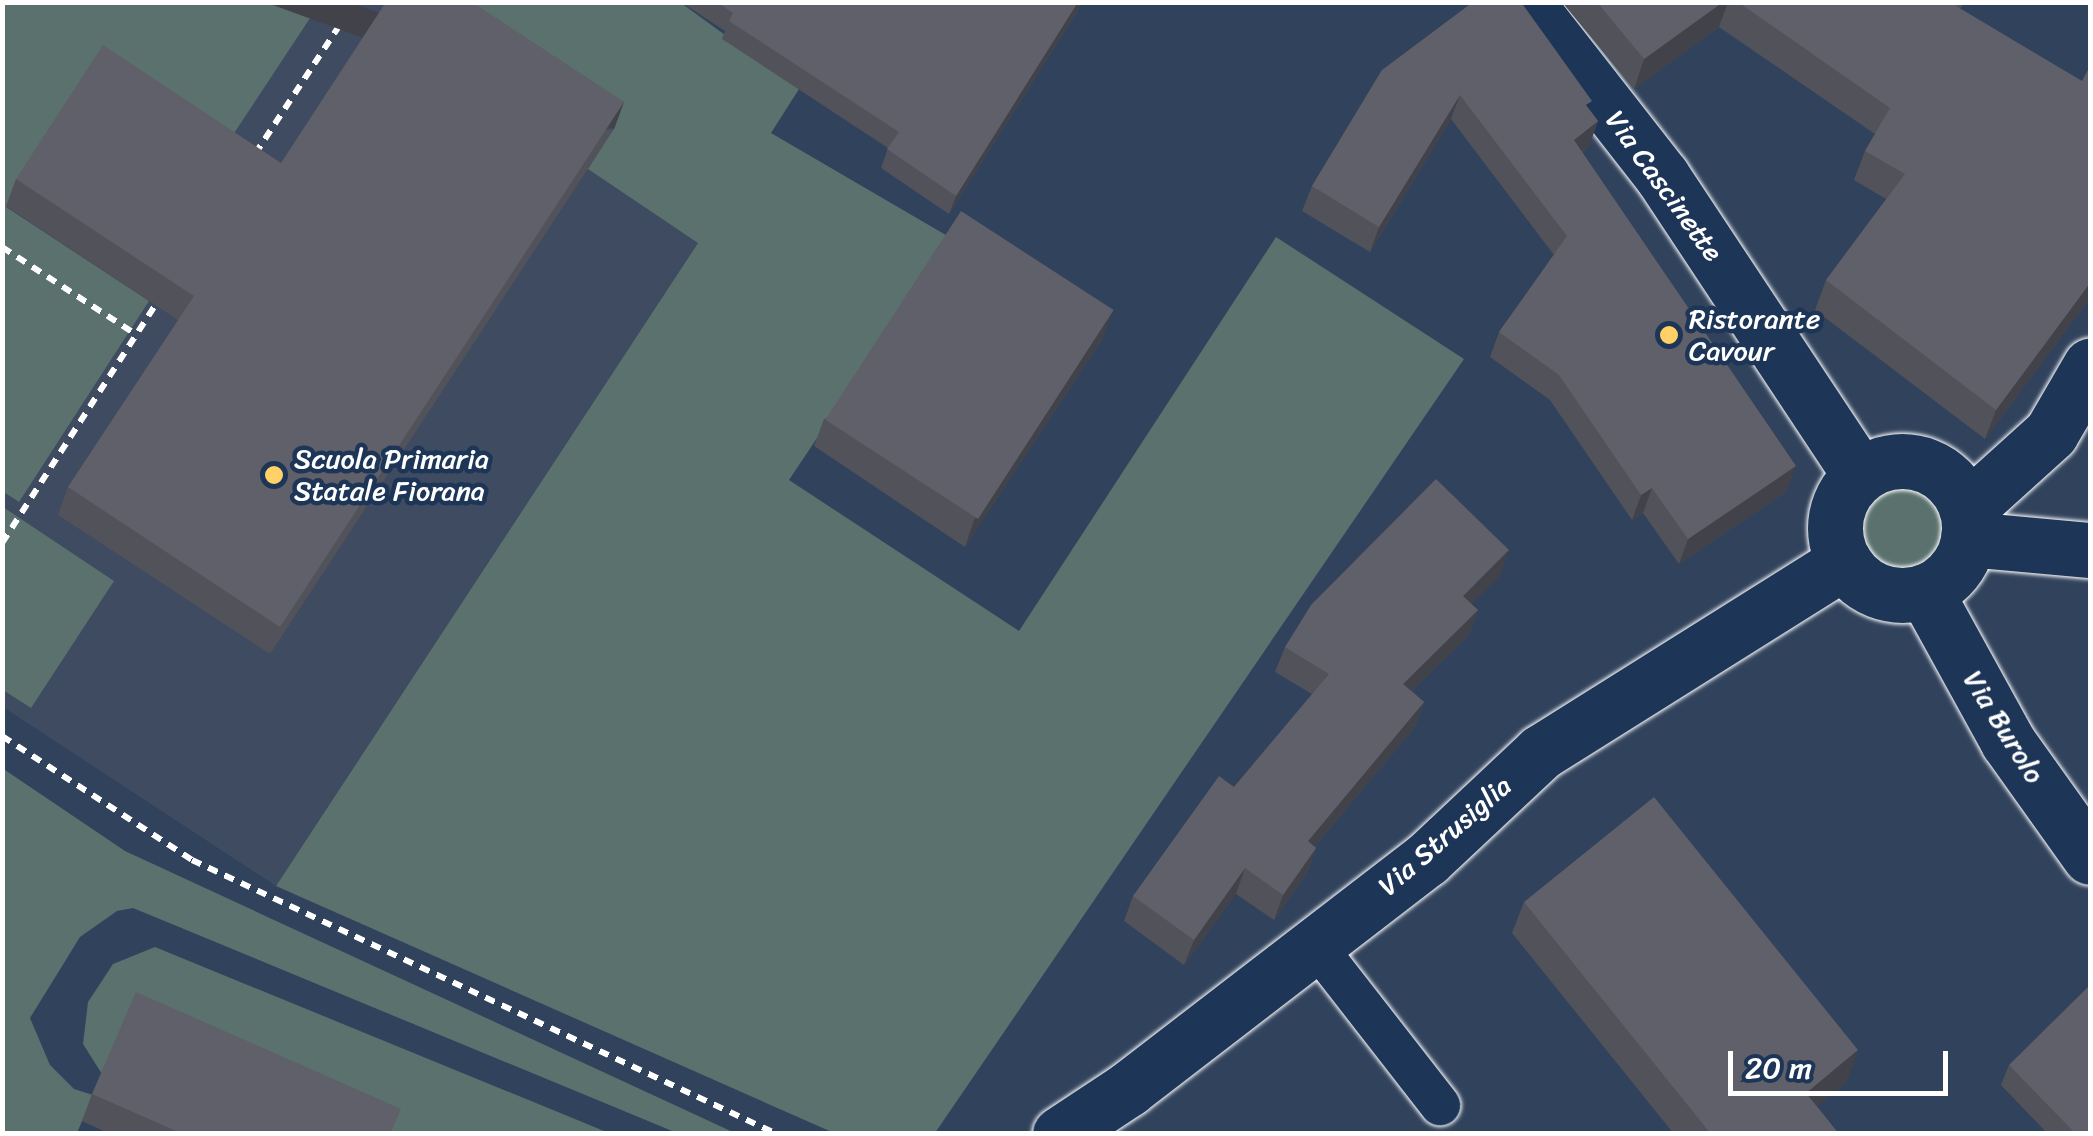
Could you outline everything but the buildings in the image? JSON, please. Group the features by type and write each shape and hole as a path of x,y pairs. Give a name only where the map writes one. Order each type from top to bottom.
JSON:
{"main road":[{"name":"Via Cascinette","path":"1526,2 1662,176 1860,475"},
{"path":"1968,524 1942,474 1921,463 1885,463 1860,475 1837,511 1836,536 1844,562 1882,592 1925,591 1953,572 1968,524 2050,433 2090,366"},
{"path":"1968,524 2090,550"},
{"name":"Via Strusiglia","path":"1060,1134 1128,1089 1313,942 1427,859 1541,752 1844,562"},
{"name":"Via Burolo","path":"1925,591 2008,742 2090,858"}],"lane":[{"path":"1313,942 1440,1105"}],"path":[{"path":"244,172 355,2"},
{"path":"2,247 138,335"},
{"path":"2,543 156,306"},
{"path":"2,736 192,860 777,1134"}],"shaded area":[{"name":"Scuola Primaria Statale Fiorana","path":"2,3 682,3 799,89 276,886 3,707"}],"green space":[{"path":"2,3 320,3 219,156 6,207 149,301 19,502 2,491"},
{"path":"421,3 681,3 799,89 771,133 951,238 789,480 1019,631 1276,237 1464,359 935,1133 834,1133 276,886 698,243 588,169 613,129"},
{"path":"1902,483 1934,496 1947,528 1934,560 1902,573 1870,560 1857,528 1870,496"},
{"path":"3,507 114,581 31,708 3,690"},
{"path":"2,768 125,851 735,1133 677,1133 133,908 117,911 80,937 30,1018 50,1065 74,1089 93,1095 77,1133 3,1133"},
{"path":"155,947 609,1133 386,1133 102,1074 83,1044 88,1002 113,964"}],"place":[{"name":"Ristorante Cavour","path":"1669,335"},
{"name":"Scuola Primaria Statale Fiorana","path":"274,475"}]}
